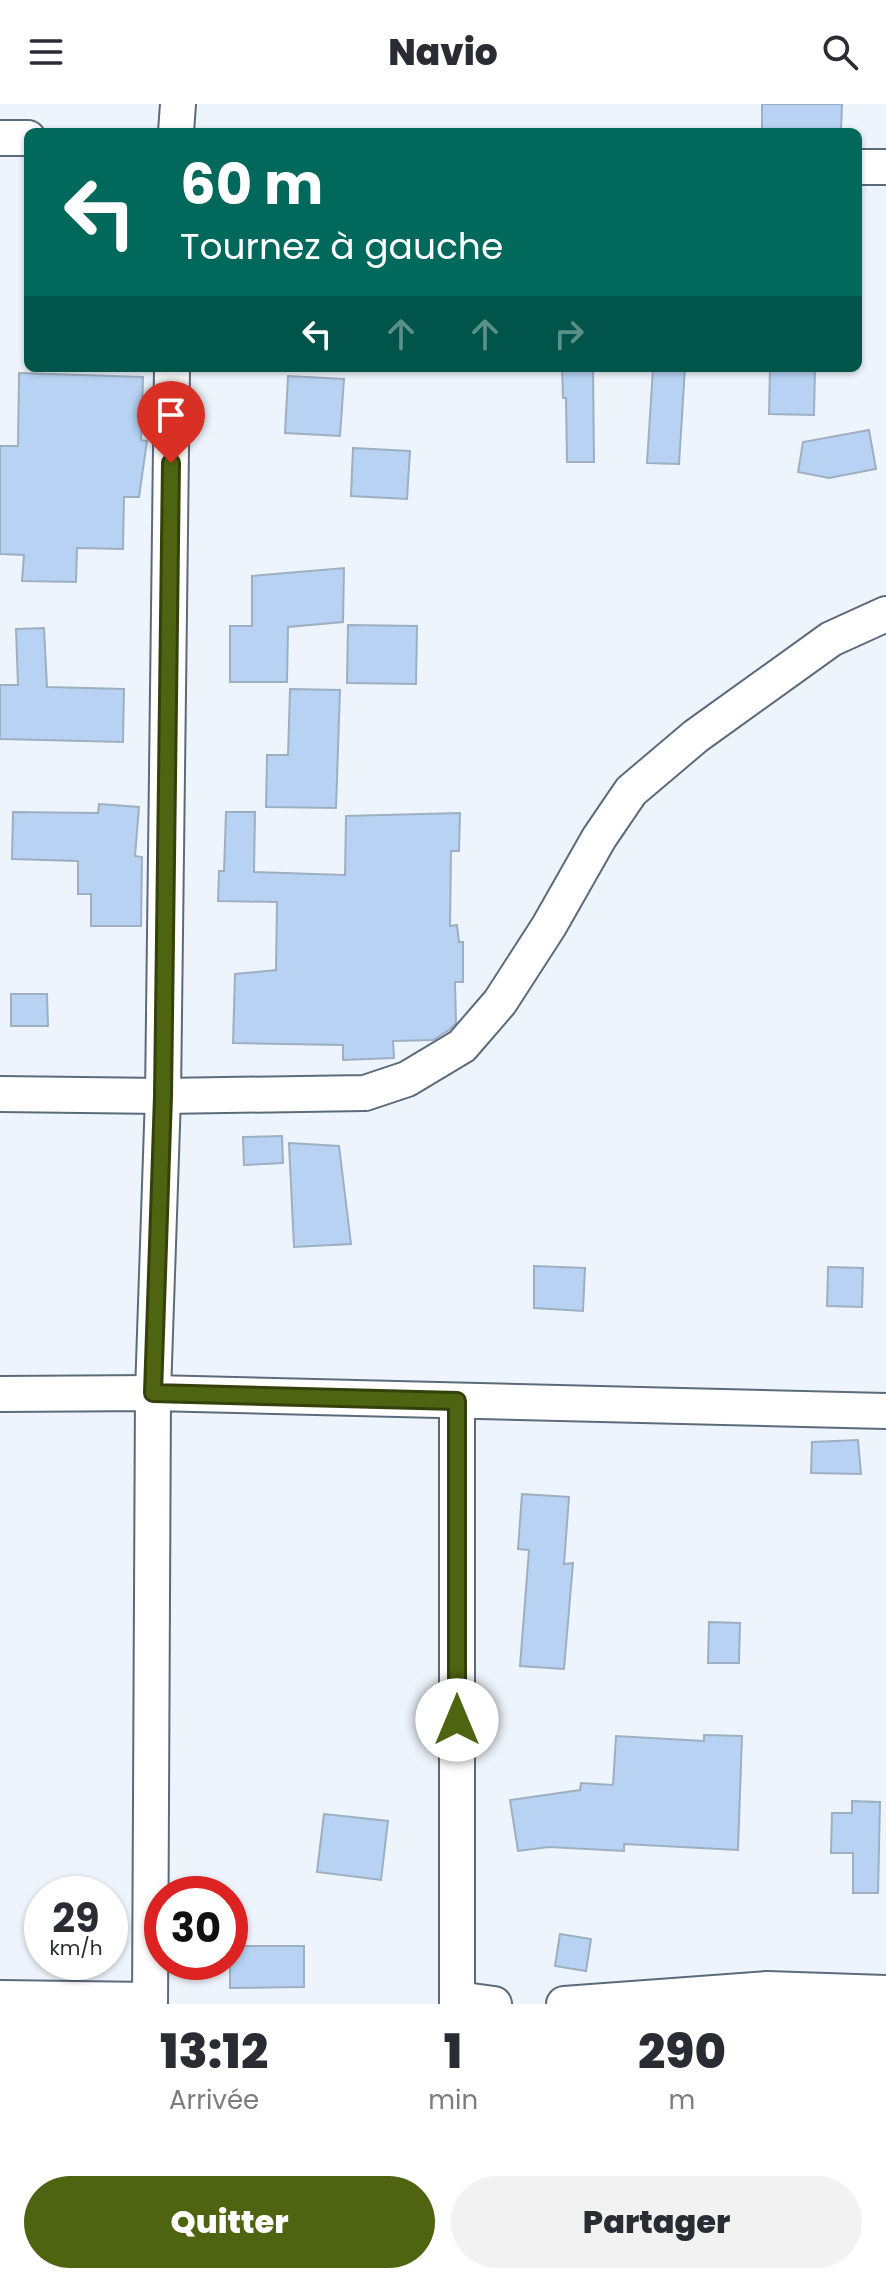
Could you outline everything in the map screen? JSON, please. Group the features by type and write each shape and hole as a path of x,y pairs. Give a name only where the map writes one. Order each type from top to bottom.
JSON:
{"street":[{"path":"176,128 178,104"},
{"path":"0,138 24,138"},
{"path":"862,167 886,167"},
{"path":"0,1998 150,2002 153,1393 163,1096 172,372"},
{"path":"0,1094 163,1096 365,1093 407,1079 462,1046 513,983 599,838 631,791 696,736 831,639 886,614"},
{"path":"0,1394 153,1393 886,1411"},
{"path":"457,1401 457,2002 494,2004"},
{"path":"564,2004 767,1989 886,1993"}],"building":[{"path":"762,104 842,104 841,128 762,128"},
{"path":"562,372 593,372 594,462 567,462 566,398 563,398"},
{"path":"653,372 685,372 679,464 647,463"},
{"path":"770,372 815,372 814,415 769,414"},
{"path":"19,373 143,377 141,440 147,441 139,497 124,497 123,549 77,548 76,582 22,581 24,555 0,554 0,446 18,446"},
{"path":"288,376 344,379 340,436 285,433"},
{"path":"869,430 876,469 829,478 798,472 803,442"},
{"path":"353,448 410,451 407,499 351,496"},
{"path":"344,568 343,622 288,627 287,682 230,682 230,626 252,626 252,576"},
{"path":"348,625 417,626 416,684 347,683"},
{"path":"44,628 47,687 124,689 123,742 0,739 0,685 18,685 16,629"},
{"path":"290,689 340,690 336,808 266,807 267,755 288,755"},
{"path":"99,804 139,807 135,856 142,857 141,926 91,926 91,894 78,894 78,861 12,859 13,812 98,813"},
{"path":"226,812 255,812 254,872 345,875 346,816 460,813 459,851 451,851 450,926 457,925 459,942 463,942 463,982 455,982 456,1023 433,1040 393,1041 394,1058 343,1060 343,1045 233,1043 235,974 276,970 277,902 218,901 219,871 224,871"},
{"path":"11,994 47,994 48,1026 11,1026"},
{"path":"282,1136 283,1163 244,1165 243,1137"},
{"path":"289,1143 339,1146 351,1244 294,1247"},
{"path":"534,1266 585,1268 583,1311 534,1308"},
{"path":"828,1267 863,1268 862,1307 827,1306"},
{"path":"858,1440 861,1474 811,1473 812,1442"},
{"path":"522,1494 569,1497 564,1564 573,1563 564,1669 520,1666 529,1550 518,1549"},
{"path":"709,1622 740,1623 739,1663 708,1663"},
{"path":"704,1735 742,1736 738,1850 624,1844 624,1851 549,1847 518,1851 510,1800 580,1790 581,1783 613,1785 616,1736 704,1741"},
{"path":"852,1801 880,1802 878,1893 853,1893 853,1853 831,1853 832,1813 852,1813"},
{"path":"324,1814 388,1821 381,1880 317,1872"},
{"path":"560,1934 591,1939 586,1971 555,1966"},
{"path":"248,1946 304,1946 304,1987 230,1988 230,1980 248,1980"}],"route":[{"path":"171,463 163,1096 153,1393 457,1401 457,1720"}]}
